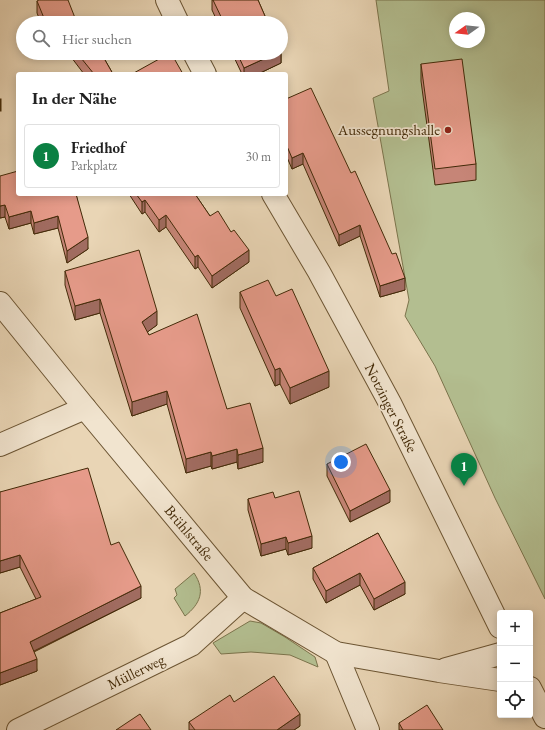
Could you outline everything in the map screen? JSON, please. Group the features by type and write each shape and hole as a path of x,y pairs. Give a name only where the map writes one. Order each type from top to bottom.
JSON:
{"street":[{"path":"174,1 177,16"},
{"path":"198,60 204,72"},
{"name":"Notzinger Straße","path":"273,196 319,272 391,405 497,621"},
{"name":"Brühlstraße","path":"0,302 85,408 243,598 336,653 497,680"},
{"path":"0,445 85,408"},
{"name":"Müllerweg","path":"18,730 191,645 243,598"},
{"path":"336,653 368,730"},
{"name":"Brühlstraße","path":"439,671 497,655"},
{"path":"533,694 545,717"}],"green space":[{"path":"376,0 545,0 545,599 495,498 435,366 405,316 409,300 373,98 389,91"},
{"path":"194,573 200,586 200,597 198,602 185,616 174,598 177,595 175,589"},
{"path":"250,621 261,623 315,657 318,667 290,655 251,652 221,654 213,643"}],"building":[{"path":"68,0 74,16 43,16 37,1"},
{"path":"213,0 258,0 265,16 221,16"},
{"name":"Aussegnungshalle","path":"462,59 476,164 435,169 421,64"},
{"path":"83,60 105,60 112,72 92,72"},
{"path":"157,60 175,60 182,72 136,72"},
{"path":"240,60 262,60 244,68"},
{"path":"311,88 351,173 355,171 392,254 396,253 405,278 380,286 360,225 339,235 303,153 292,158 288,149 288,98"},
{"path":"16,172 16,196 77,196 88,237 67,251 58,216 34,223 31,211 9,217 5,205 0,206 0,176"},
{"path":"138,196 196,196 210,216 218,211 231,232 234,230 249,250 212,276 198,255 195,257 166,215 159,220 145,200 142,202"},
{"path":"139,250 157,311 142,322 149,335 197,314 227,409 250,403 263,448 238,455 237,449 212,456 211,452 186,459 167,391 132,402 100,299 75,306 65,271"},
{"path":"268,280 276,296 292,289 329,371 290,388 280,368 275,370 240,292"},
{"path":"366,444 390,490 350,511 327,464"},
{"path":"88,468 111,545 119,542 141,586 30,642 37,659 0,673 0,613 41,597 20,555 0,561 0,492"},
{"path":"299,491 312,536 288,543 286,537 261,544 248,499 273,492 275,498"},
{"path":"378,533 405,582 374,599 360,573 326,591 313,568"},
{"path":"274,676 300,714 277,730 195,730 189,722 230,695 234,702"},
{"path":"427,705 443,730 403,730 399,723"},
{"path":"140,714 151,730 116,730"}],"place":[{"name":"Aussegnungshalle","path":"448,130"},
{"name":"Friedhof","path":"464,486"}]}
